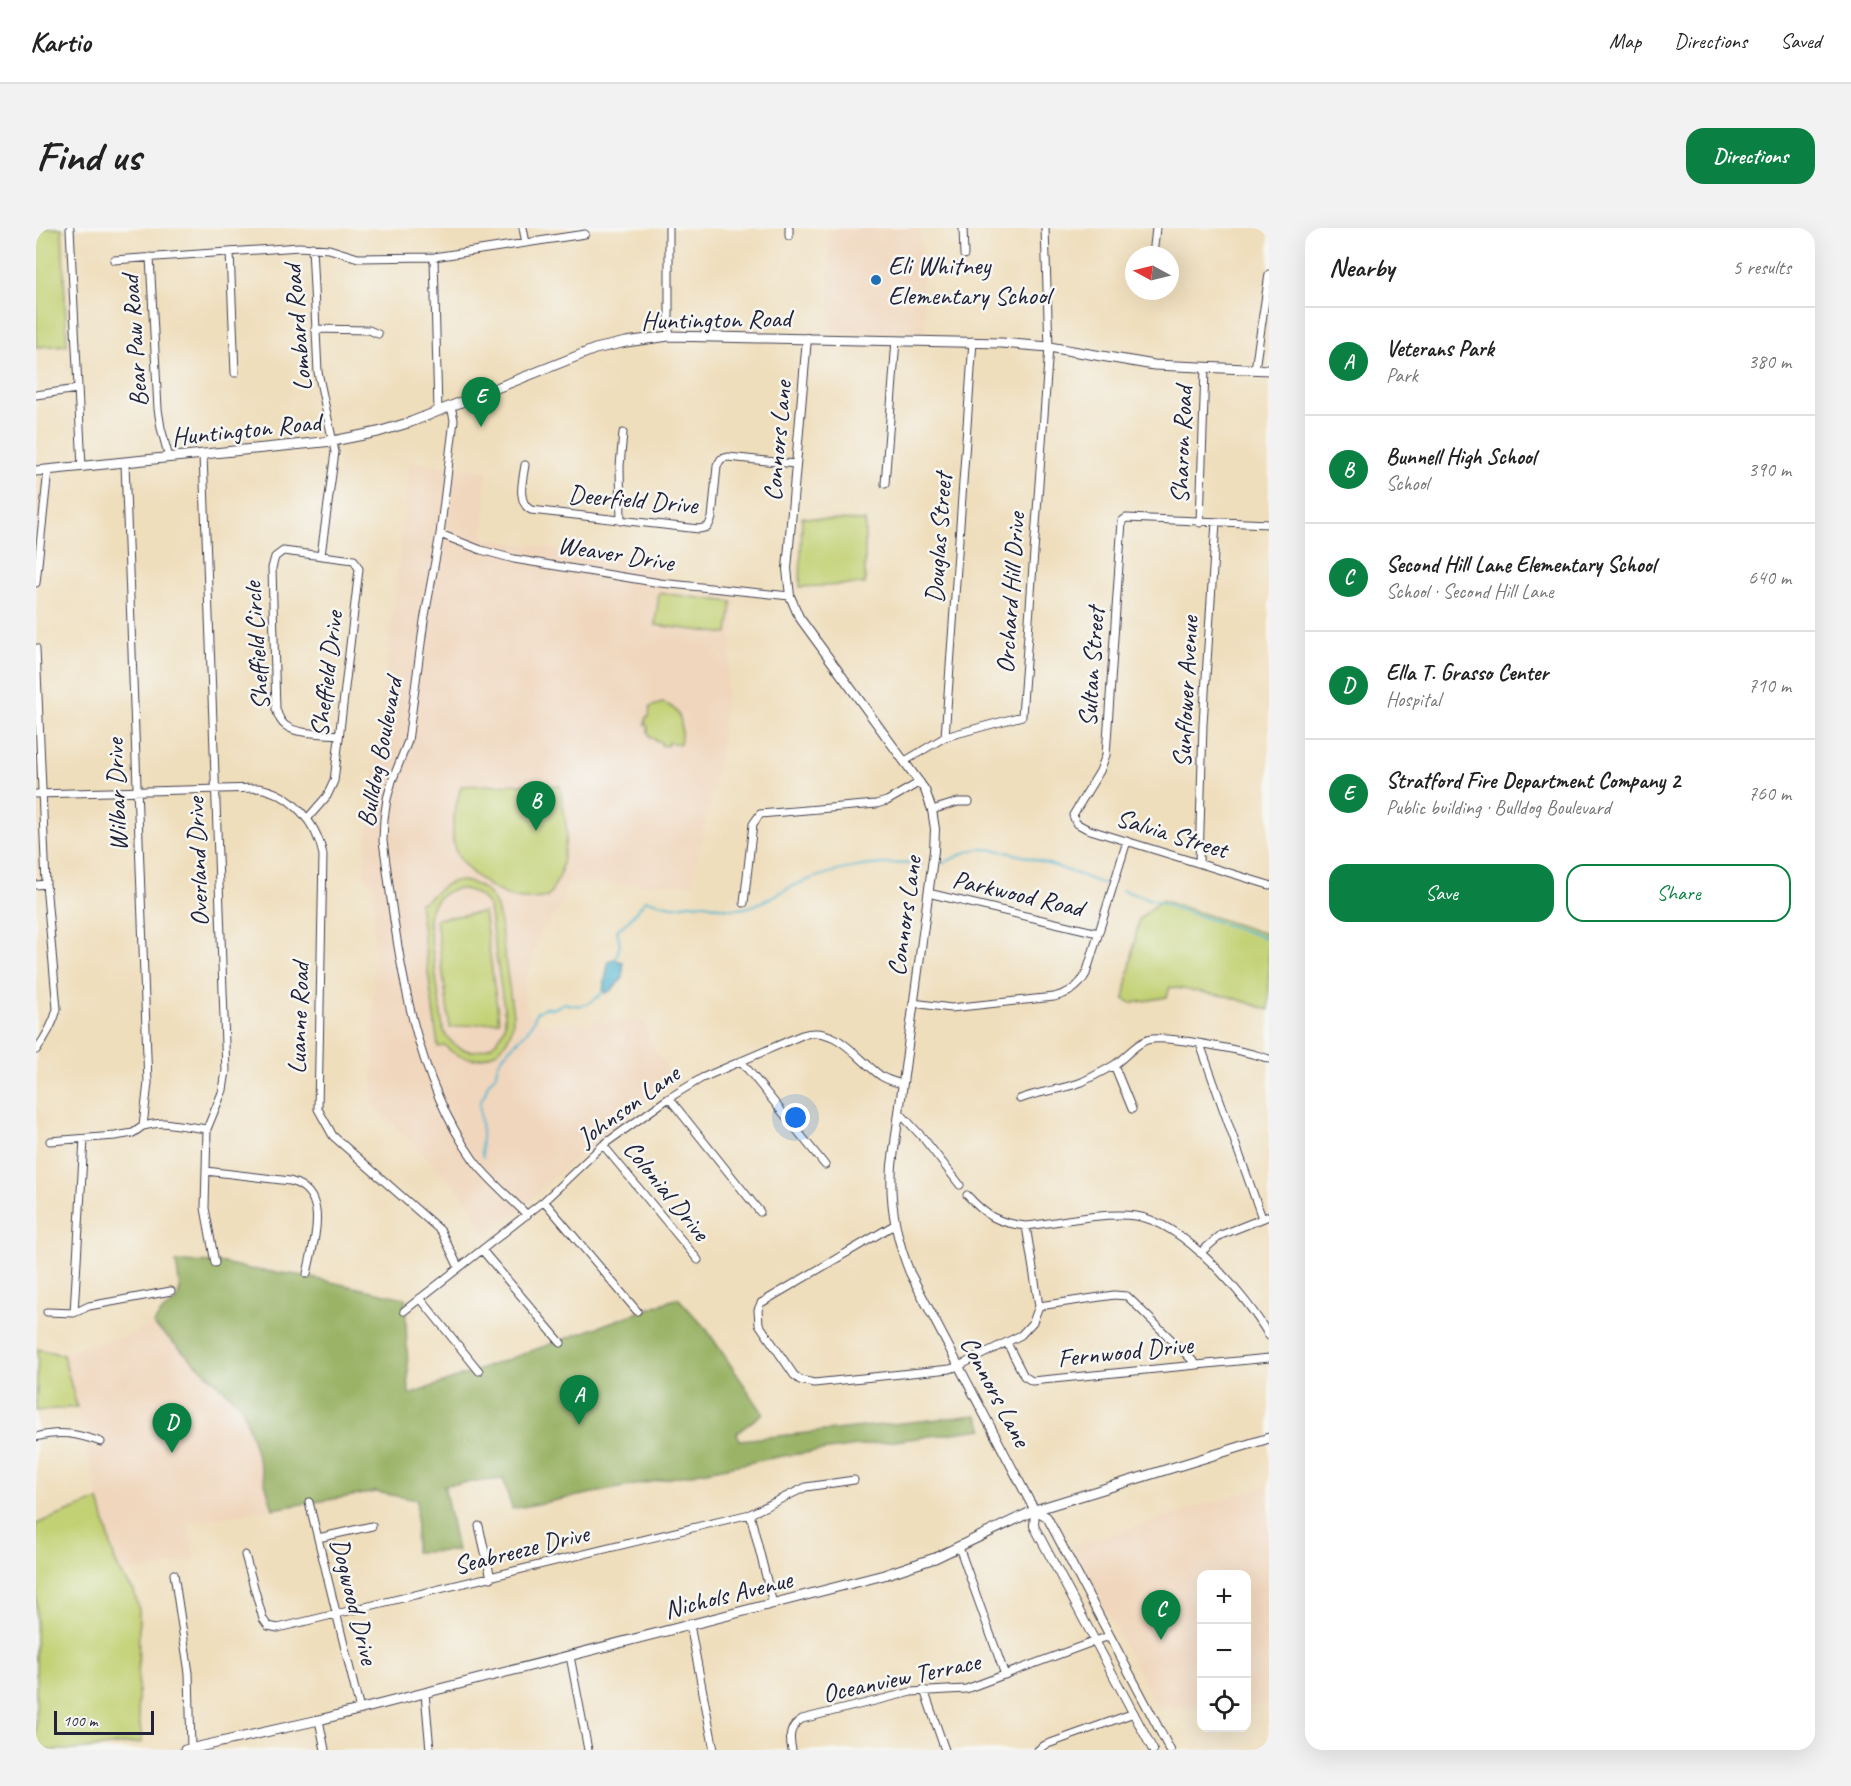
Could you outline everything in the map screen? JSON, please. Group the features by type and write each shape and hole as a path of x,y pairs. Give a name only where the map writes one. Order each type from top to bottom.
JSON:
{"main road":[{"name":"Huntington Road","path":"36,471 333,441 378,432 438,411 595,349 669,336 973,341 1049,347 1154,364 1269,370"},
{"name":"Nichols Avenue","path":"187,1750 360,1710 884,1575 919,1564 959,1547 1035,1510 1269,1438"}],"street":[{"path":"70,228 82,467"},
{"path":"523,228 526,243"},
{"path":"669,228 669,336"},
{"path":"963,228 964,255"},
{"path":"1045,228 1049,347"},
{"path":"1154,246 1156,228"},
{"path":"114,260 312,247 329,249 358,258 434,257 585,234"},
{"name":"Lombard Road","path":"312,247 318,372 334,452 321,555"},
{"path":"230,252 235,373"},
{"name":"Bear Paw Road","path":"150,257 158,409 169,458"},
{"path":"434,257 438,411"},
{"path":"1255,369 1269,274"},
{"path":"315,329 369,330 378,334"},
{"name":"Connors Lane","path":"807,338 787,569 790,596 799,617 818,645 920,782 932,810 935,838 891,1174 894,1225 910,1273 1035,1510"},
{"path":"885,484 896,340"},
{"name":"Douglas Street","path":"945,737 973,341"},
{"name":"Orchard Hill Drive","path":"905,761 945,737 1022,716 1049,347"},
{"name":"Sharon Road","path":"1200,523 1205,368"},
{"path":"36,395 77,389"},
{"name":"Bulldog Boulevard","path":"451,406 454,420 440,534 424,621 408,741 387,799 383,842 407,993 423,1058 441,1103 463,1144 488,1178 527,1215"},
{"path":"621,521 620,466 623,433"},
{"name":"Overland Drive","path":"203,455 226,1080 207,1129 205,1208 215,1263"},
{"name":"Deerfield Drive","path":"525,465 522,500 528,509 705,529 711,523 717,466 721,459 728,457 795,464"},
{"name":"Wilbar Drive","path":"125,463 148,1083 143,1126"},
{"path":"36,583 48,470"},
{"name":"Sultan Street","path":"1075,810 1100,771 1107,750 1124,519 1200,523"},
{"name":"Sunflower Avenue","path":"1199,863 1203,724 1216,522"},
{"path":"1200,523 1269,524"},
{"name":"Weaver Drive","path":"440,534 481,550 514,559 660,583 790,596"},
{"name":"Sheffield Circle","path":"321,555 287,551 280,552 274,560 272,568 276,709 285,726 292,729 339,735"},
{"name":"Sheffield Drive","path":"307,819 331,789 334,781 359,569 354,560 321,555"},
{"path":"36,648 39,794 57,1009 54,1022 36,1050"},
{"path":"744,903 753,824 760,814 876,804 887,801 920,782"},
{"name":"Luanne Road","path":"39,794 258,788 277,792 288,799 307,819 318,835 324,855 318,1109 333,1136 441,1231 459,1268"},
{"path":"932,810 958,802 969,802"},
{"name":"Salvia Street","path":"1075,810 1074,819 1081,826 1269,885"},
{"path":"913,1003 951,1008 1054,997 1069,993 1077,987 1086,974 1128,841"},
{"path":"36,885 46,884"},
{"name":"Parkwood Road","path":"928,893 1098,933"},
{"name":"Johnson Lane","path":"405,1311 544,1201 603,1145 669,1098 702,1078 802,1035 823,1032 842,1043 882,1077 902,1084"},
{"path":"1020,1099 1076,1084 1114,1065 1148,1040 1163,1038 1248,1052 1269,1059"},
{"path":"1200,1044 1265,1217 1221,1235 1200,1253"},
{"path":"741,1061 825,1165"},
{"path":"1114,1065 1132,1109"},
{"path":"669,1098 760,1212"},
{"path":"899,1112 924,1139 960,1185"},
{"path":"50,1141 134,1132 143,1126 164,1123 207,1129"},
{"path":"74,1313 84,1138"},
{"name":"Colonial Drive","path":"603,1145 698,1260"},
{"path":"206,1171 290,1181 307,1189 313,1197 317,1217 307,1274"},
{"path":"967,1195 991,1218 1026,1226 1106,1216 1136,1216 1168,1228 1200,1253 1245,1300 1269,1336"},
{"path":"544,1201 637,1311"},
{"path":"894,1225 761,1303 758,1310 759,1324 794,1375 808,1383 814,1383 959,1366 1007,1343 1029,1329 1039,1306 1026,1226"},
{"path":"482,1250 561,1343"},
{"path":"47,1312 74,1313 89,1306 171,1292"},
{"path":"1039,1306 1114,1295 1127,1296 1196,1364"},
{"path":"420,1298 479,1371"},
{"name":"Fernwood Drive","path":"1007,1343 1024,1376 1032,1381 1269,1358"},
{"path":"36,1437 53,1432 67,1432 101,1442"},
{"name":"Seabreeze Drive","path":"245,1555 263,1619 268,1626 278,1628 750,1514 806,1487 854,1480"},
{"name":"Dogwood Drive","path":"309,1502 360,1710"},
{"path":"1153,1750 1034,1526 1035,1510 1047,1517 1170,1750"},
{"path":"750,1514 773,1604"},
{"path":"318,1539 372,1526"},
{"path":"478,1526 491,1578"},
{"path":"959,1547 1005,1675"},
{"path":"174,1574 189,1673 187,1750"},
{"path":"1064,1582 1078,1575"},
{"path":"690,1625 714,1750"},
{"name":"Oceanview Terrace","path":"792,1750 790,1737 792,1730 802,1719 911,1692 966,1689 1109,1636"},
{"path":"570,1656 588,1750"},
{"path":"924,1690 945,1750"},
{"path":"425,1693 430,1750"},
{"path":"1038,1750 1045,1745 1134,1713 1146,1704"},
{"path":"319,1720 325,1750"}],"shaded area":[{"name":"Eli Whitney Elementary School","path":"828,228 920,228 925,333 832,332"},
{"path":"410,462 486,471 484,538 662,566 661,589 737,599 718,765 692,884 567,883 559,911 540,932 524,987 527,1012 544,1024 644,1021 652,1048 676,1080 564,1168 526,1205 485,1236 471,1203 373,1104 374,885 363,874"},
{"path":"153,1324 242,1406 273,1509 188,1523 195,1560 121,1574 115,1561 63,1355 80,1347 122,1338"},
{"path":"1269,1485 1269,1705 1251,1706 1251,1570 1197,1570 1197,1706 1158,1710 1072,1546"}],"green space":[{"path":"36,228 62,228 67,345 36,347"},
{"path":"802,517 865,521 865,584 800,587"},
{"path":"659,593 732,602 728,634 655,625"},
{"path":"662,703 669,705 678,713 681,724 680,744 668,742 667,746 661,745 661,742 649,735 648,726 645,725 650,707"},
{"path":"522,784 560,786 567,832 560,876 548,897 520,899 498,891 470,871 454,846 453,824 461,786"},
{"path":"463,881 484,889 494,901 499,916 513,1015 512,1029 507,1040 499,1049 479,1058 468,1058 456,1054 445,1046 438,1047 419,903 448,883","holes":["456,889 475,893 489,907 505,1015 504,1028 498,1039 490,1046 480,1050 470,1051 459,1047 450,1040 443,1029 429,918 435,901"]},
{"path":"1161,900 1269,935 1269,1010 1231,997 1170,987 1167,997 1132,1003 1124,999 1139,919"},
{"path":"484,912 499,1021 450,1028 436,919"},
{"path":"176,1262 224,1263 249,1269 298,1275 405,1298 409,1395 678,1298 707,1330 763,1413 737,1433 740,1440 977,1415 984,1429 783,1456 512,1509 503,1479 444,1485 457,1551 415,1552 417,1500 376,1492 273,1509 242,1406 153,1324 164,1310 177,1301 180,1289"},
{"path":"38,1349 63,1355 77,1407 36,1411"},
{"path":"99,1500 115,1561 121,1574 134,1591 139,1610 138,1709 142,1742 76,1750 36,1750 36,1524"}],"water":[{"path":"609,960 623,962 623,978 605,993 603,991"}],"waterway":[{"path":"944,863 962,854 986,849 1019,855 1104,884"},
{"path":"615,962 620,944 617,930 646,900 674,906 700,903 740,909 752,906 815,877 845,869 890,864 922,864"},
{"path":"1122,890 1269,939"},
{"path":"483,1157 480,1101 496,1074 501,1058 527,1031 536,1013 546,1007 553,1009 564,1003 586,1004 605,991"}],"place":[{"name":"Eli Whitney Elementary School","path":"876,280"},
{"name":"Stratford Fire Department Company 2","path":"481,427"},
{"name":"Bunnell High School","path":"536,831"},
{"name":"Veterans Park","path":"579,1425"},
{"name":"Ella T. Grasso Center","path":"172,1453"},
{"name":"Second Hill Lane Elementary School","path":"1161,1640"}]}
